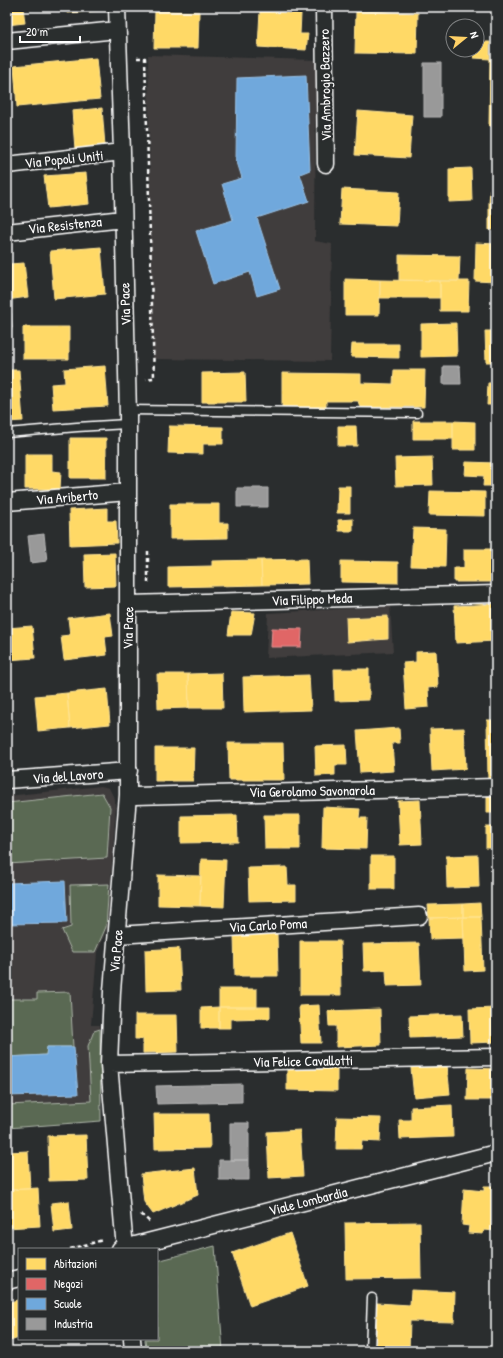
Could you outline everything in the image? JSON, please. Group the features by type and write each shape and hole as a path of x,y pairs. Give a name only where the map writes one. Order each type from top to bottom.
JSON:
{"street":[{"name":"Via Pace","path":"117,7 122,152 127,417 129,604 128,795 112,991 110,1064 124,1248"},
{"name":"Via Ambrogio Bazzero","path":"324,7 326,164"},
{"path":"7,41 117,30"},
{"name":"Via Popoli Uniti","path":"7,165 122,152"},
{"name":"Via Resistenza","path":"7,232 123,219"},
{"name":"Via Ariberto","path":"7,502 128,492"},
{"name":"Via Filippo Meda","path":"129,604 496,594"},
{"name":"Via del Lavoro","path":"7,780 128,771"},
{"name":"Via Gerolamo Savonarola","path":"128,795 496,787"},
{"name":"Via Carlo Poma","path":"117,935 419,916"},
{"name":"Via Felice Cavallotti","path":"110,1064 496,1057"},
{"name":"Viale Lombardia","path":"128,1248 496,1153"},
{"path":"7,1281 18,1278"},
{"path":"132,1340 133,1351"}],"lane":[{"path":"7,433 77,427 127,417 417,413"},
{"path":"370,1351 372,1298"}],"path":[{"path":"139,1213 155,1226"},
{"path":"74,1248 104,1240"}],"shaded area":[{"path":"148,55 316,60 315,241 332,244 330,361 152,359"},
{"path":"390,606 393,652 266,658 268,613"},
{"path":"101,786 109,788 116,807 108,927 97,953 91,1025 100,1025 101,1121 7,1128 7,796"}],"green space":[{"path":"102,793 110,807 107,858 7,864 7,803"},
{"path":"109,884 106,927 95,952 72,952 62,930 71,927 70,885"},
{"path":"70,992 73,1047 47,1047 46,1055 7,1057 7,999 37,999 37,993"},
{"path":"100,1029 101,1121 7,1128 7,1105 91,1101 88,1046 94,1031"},
{"path":"215,1246 223,1351 146,1351 145,1340 158,1340 158,1261"}],"building: Abitazioni":[{"path":"7,7 23,7 25,23 7,25"},
{"path":"66,7 103,7 104,10 67,13"},
{"path":"155,11 199,12 198,48 154,48"},
{"path":"260,11 301,14 300,34 308,34 306,50 258,47"},
{"path":"356,11 418,13 417,54 355,53"},
{"path":"485,42 490,42 490,59 474,58 485,58"},
{"path":"96,58 100,99 17,107 14,66"},
{"path":"490,59 496,59 496,126 489,126"},
{"path":"102,108 105,146 75,149 72,111"},
{"path":"358,111 412,115 409,158 355,155"},
{"path":"471,168 472,201 449,202 449,169"},
{"path":"86,173 89,204 48,208 44,176"},
{"path":"342,189 399,192 397,226 340,224"},
{"path":"490,189 496,189 496,204 489,203"},
{"path":"489,203 496,204 496,230 489,230"},
{"path":"476,243 496,244 496,282 475,281"},
{"path":"101,247 105,294 54,299 50,251"},
{"path":"399,255 460,256 459,281 399,280"},
{"path":"7,257 9,264 24,263 28,297 7,300"},
{"path":"345,279 380,280 379,315 345,315"},
{"path":"380,280 440,281 440,298 380,298"},
{"path":"440,281 469,281 468,311 440,311"},
{"path":"494,288 496,288 496,318 493,318"},
{"path":"456,323 457,356 421,357 421,324"},
{"path":"23,327 69,327 69,359 23,359"},
{"path":"485,331 496,331 496,362 486,362"},
{"path":"352,344 399,344 399,358 351,357"},
{"path":"105,366 108,406 53,409 51,384 65,383 64,369"},
{"path":"7,370 19,370 23,421 7,422"},
{"path":"394,370 425,370 424,407 360,407 358,401 326,401 326,409 282,408 282,373 361,374 361,383 393,384"},
{"path":"245,372 246,402 202,402 202,373"},
{"path":"488,383 496,383 496,405 487,405"},
{"path":"413,421 453,421 453,439 413,439"},
{"path":"453,421 475,422 475,450 453,450"},
{"path":"169,426 223,427 223,444 203,444 203,454 168,453"},
{"path":"338,426 356,426 357,446 338,446"},
{"path":"70,438 106,438 106,478 70,478"},
{"path":"25,454 52,454 52,471 61,472 60,489 25,489"},
{"path":"432,457 433,485 396,486 395,458"},
{"path":"466,462 496,463 496,486 483,486 484,476 465,475"},
{"path":"338,486 350,486 350,513 337,513"},
{"path":"430,491 485,492 485,516 429,515"},
{"path":"170,504 219,504 219,523 228,523 228,538 170,539"},
{"path":"107,508 107,521 116,521 117,543 70,545 69,510"},
{"path":"353,519 353,531 339,531 338,520"},
{"path":"413,528 446,529 445,567 411,566"},
{"path":"464,549 496,549 496,582 454,582 454,568 464,568"},
{"path":"115,553 116,586 85,587 84,554"},
{"path":"307,559 308,584 262,585 261,560"},
{"path":"261,560 262,585 168,587 168,567 212,566 212,561"},
{"path":"341,561 398,562 398,583 341,582"},
{"path":"496,604 496,641 456,643 454,606"},
{"path":"231,612 255,613 251,635 228,635"},
{"path":"110,613 113,636 105,637 107,655 64,660 61,636 70,635 68,618"},
{"path":"388,616 388,639 347,642 346,618"},
{"path":"32,626 35,658 7,660 7,628"},
{"path":"436,651 438,687 428,688 429,707 406,709 403,663 416,662 416,652"},
{"path":"334,669 369,669 369,700 335,701"},
{"path":"222,673 223,708 189,708 188,674"},
{"path":"157,674 188,674 189,708 158,709"},
{"path":"309,675 311,710 244,712 243,677"},
{"path":"107,689 110,724 70,728 67,693"},
{"path":"67,693 70,728 38,731 35,696"},
{"path":"487,720 496,720 496,781 488,781"},
{"path":"399,728 400,743 392,743 394,771 360,773 357,731"},
{"path":"464,728 466,769 432,771 430,729"},
{"path":"228,743 283,743 284,780 229,780"},
{"path":"346,745 347,765 335,765 335,775 316,776 315,746"},
{"path":"155,748 194,748 193,781 155,781"},
{"path":"496,791 496,813 487,813 487,792"},
{"path":"420,800 422,844 400,845 398,801"},
{"path":"323,807 360,809 359,818 367,818 366,849 322,848"},
{"path":"237,815 238,842 181,843 181,816"},
{"path":"264,815 300,815 300,849 265,849"},
{"path":"486,827 496,827 496,848 486,848"},
{"path":"478,855 479,887 447,888 446,856"},
{"path":"371,856 394,856 394,889 371,889"},
{"path":"201,859 226,860 224,907 200,906"},
{"path":"287,867 288,885 296,885 296,900 249,901 248,868"},
{"path":"158,875 201,876 200,906 158,905"},
{"path":"480,903 481,917 463,917 463,904"},
{"path":"463,904 463,917 429,918 428,905"},
{"path":"463,917 464,938 430,939 429,918"},
{"path":"463,917 481,917 483,970 465,971"},
{"path":"277,934 278,976 235,976 234,935"},
{"path":"300,941 340,941 341,995 300,995"},
{"path":"419,943 421,985 387,986 386,970 364,971 363,944"},
{"path":"179,948 181,990 146,991 145,950"},
{"path":"219,989 257,989 257,1007 219,1007"},
{"path":"319,1005 321,1043 301,1043 299,1006"},
{"path":"219,1007 270,1007 270,1018 231,1019 231,1028 219,1028"},
{"path":"219,1007 219,1028 201,1028 201,1008"},
{"path":"496,1008 496,1042 470,1043 469,1009"},
{"path":"380,1009 381,1045 336,1047 336,1026 329,1026 328,1011"},
{"path":"462,1014 463,1036 410,1038 409,1016"},
{"path":"135,1015 177,1015 178,1052 143,1053 143,1039 135,1039"},
{"path":"447,1065 450,1094 414,1097 411,1068"},
{"path":"287,1067 337,1068 337,1091 287,1090"},
{"path":"468,1068 496,1069 496,1100 467,1100"},
{"path":"452,1105 453,1137 400,1139 399,1120 411,1120 411,1107"},
{"path":"154,1114 209,1114 210,1148 155,1149"},
{"path":"337,1117 381,1118 380,1142 362,1141 361,1149 336,1149"},
{"path":"300,1130 303,1176 269,1178 267,1132"},
{"path":"86,1135 88,1180 49,1181 48,1136"},
{"path":"28,1151 30,1189 7,1190 7,1152"},
{"path":"195,1168 198,1195 153,1214 144,1202 141,1174"},
{"path":"484,1186 496,1186 496,1231 484,1230 483,1234 468,1233 469,1226 462,1225 464,1189 484,1191"},
{"path":"38,1188 40,1226 7,1228 7,1190"},
{"path":"69,1201 72,1230 54,1232 51,1203"},
{"path":"420,1222 421,1278 346,1279 345,1223"},
{"path":"290,1233 308,1286 250,1306 232,1253"},
{"path":"411,1290 455,1292 454,1322 410,1321 409,1351 376,1351 377,1303 410,1305"},
{"path":"17,1300 18,1302 18,1338 7,1342 7,1303"}],"building: Negozi":[{"path":"272,628 302,629 301,647 271,647"}],"building: Scuole":[{"path":"306,75 310,170 300,174 309,201 257,218 280,289 257,296 250,272 213,284 196,231 233,220 222,184 242,178 236,159 237,78"},
{"path":"65,881 67,923 7,924 7,883"},
{"path":"47,1047 74,1047 78,1094 7,1096 7,1057 46,1055"}],"building: Industria":[{"path":"424,63 441,63 441,117 424,117"},
{"path":"11,313 12,328 7,328 7,314"},
{"path":"443,366 460,366 461,384 443,384"},
{"path":"237,488 268,488 268,507 237,507"},
{"path":"44,534 47,561 31,563 28,536"},
{"path":"242,1084 242,1102 157,1104 156,1086"},
{"path":"230,1123 249,1123 249,1160 230,1160"},
{"path":"219,1160 249,1160 249,1180 219,1180"}]}
